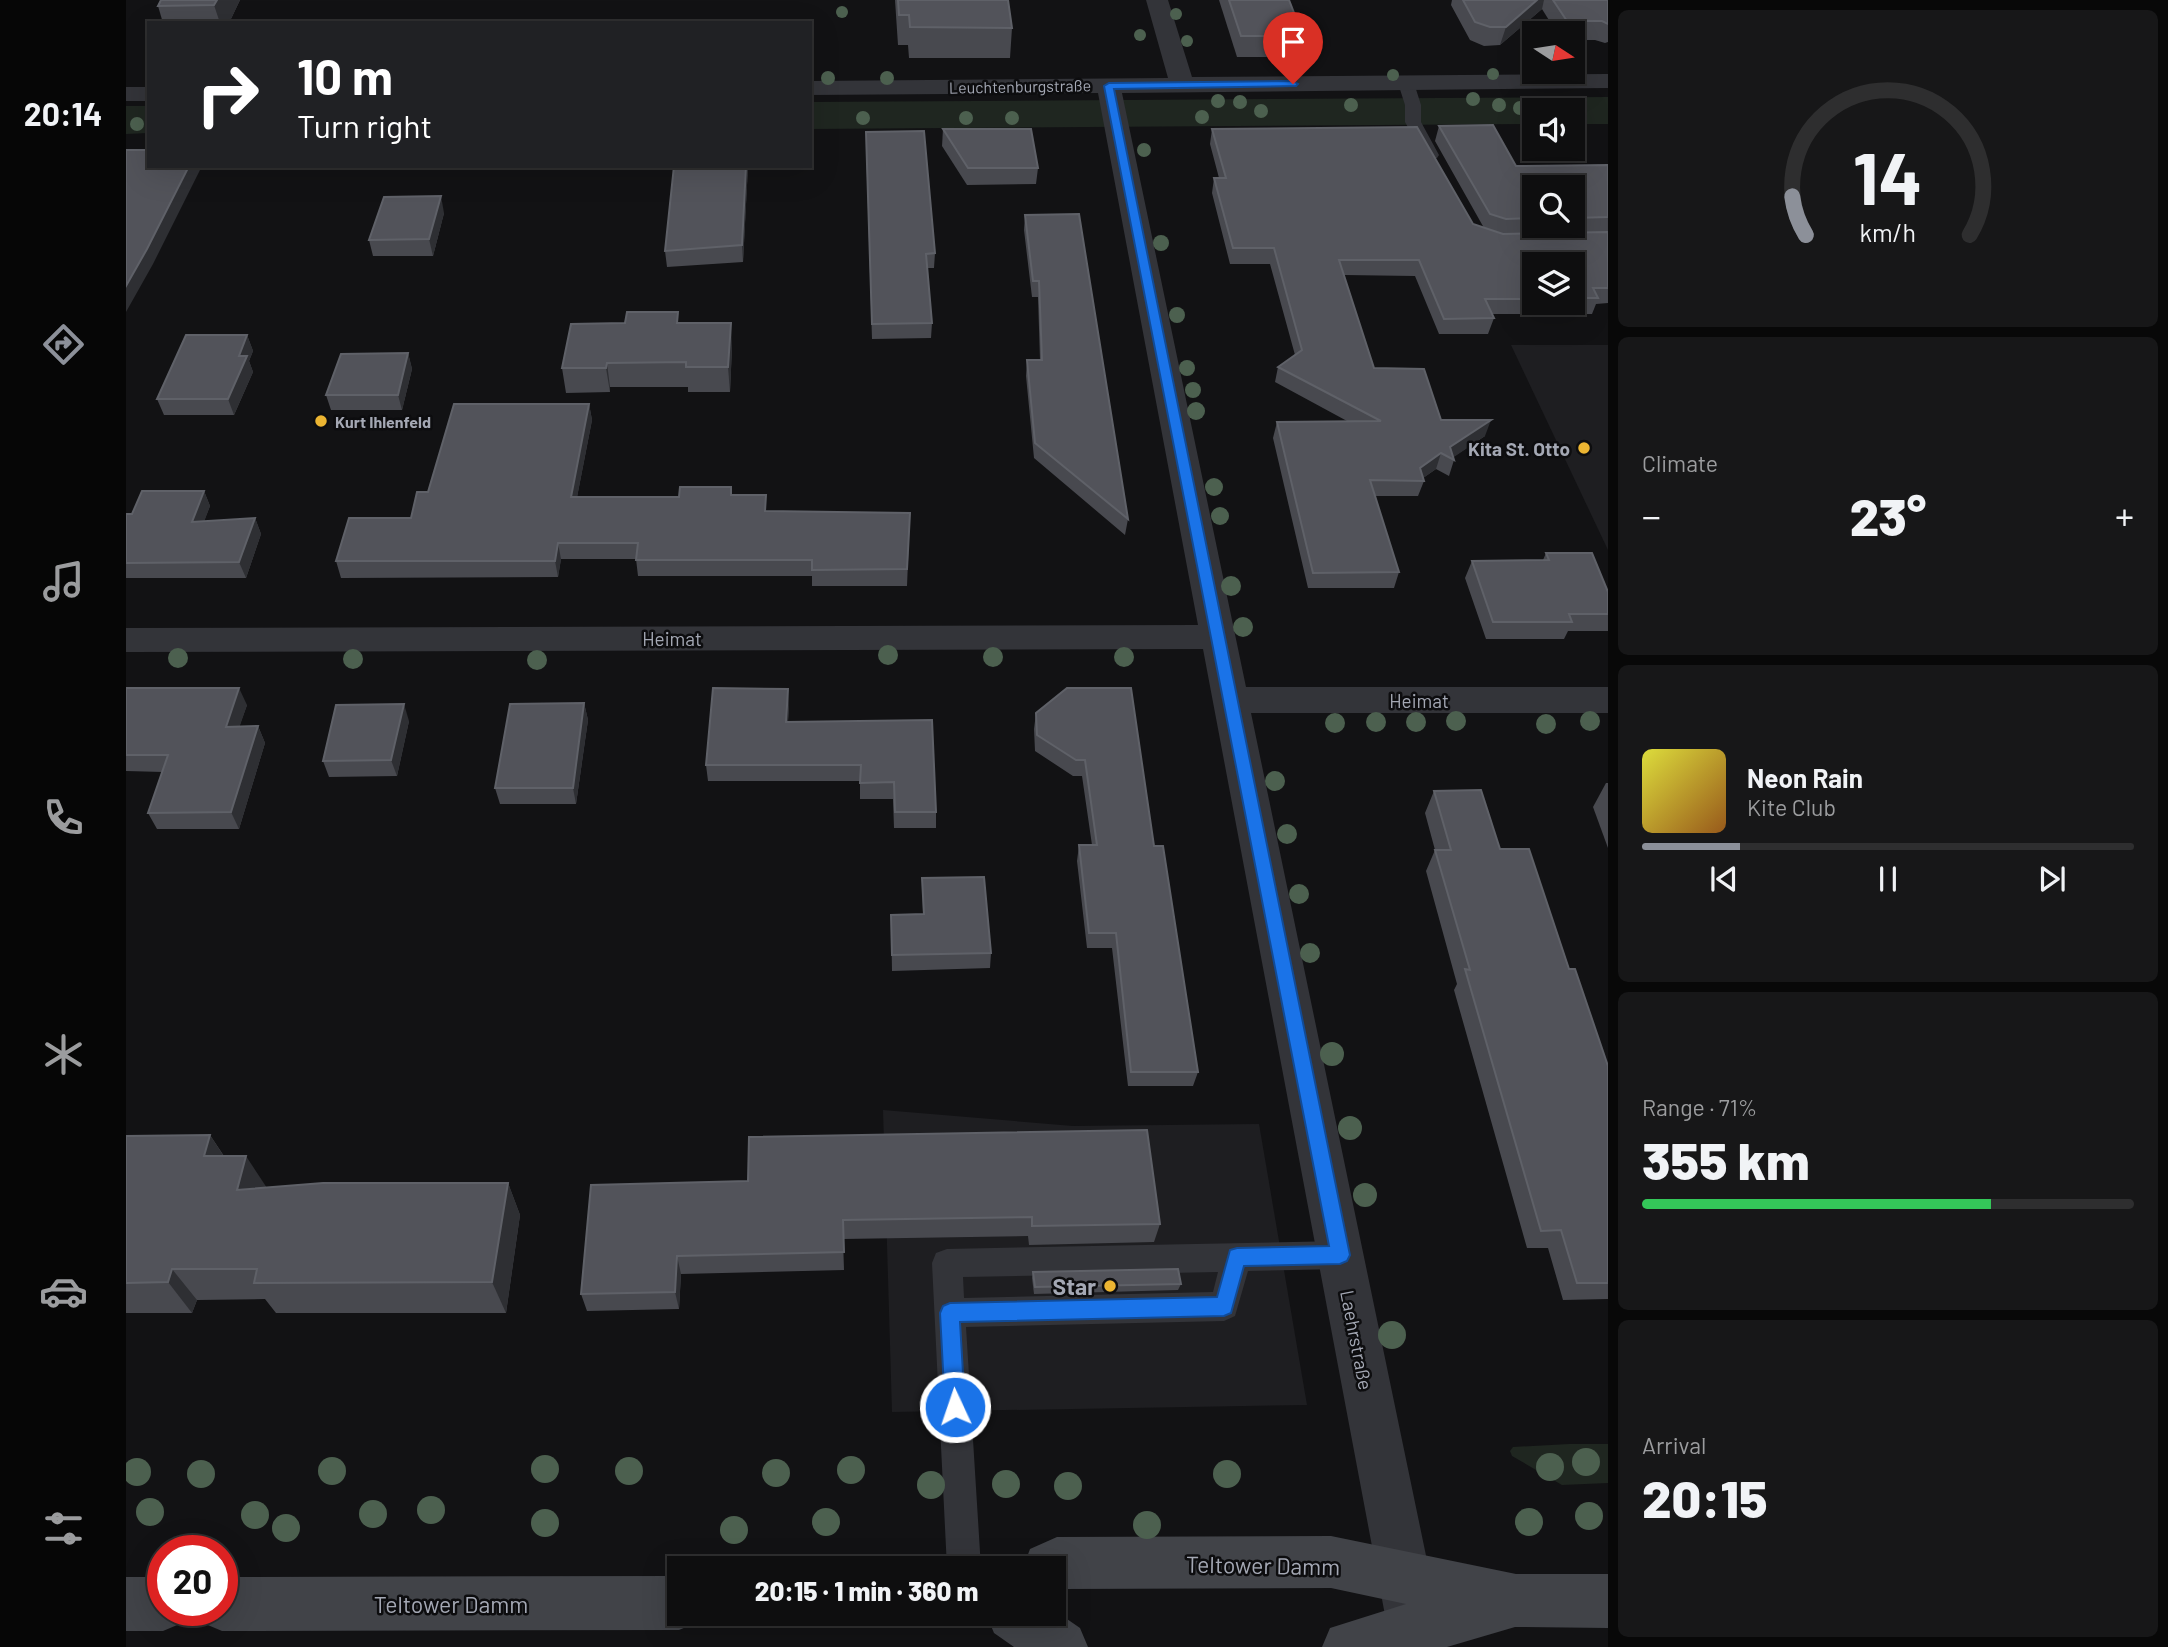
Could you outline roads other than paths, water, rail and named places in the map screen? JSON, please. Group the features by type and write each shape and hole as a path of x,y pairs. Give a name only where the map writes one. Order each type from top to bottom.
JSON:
{"main road":[{"name":"Teltower Damm","path":"1066,1563 1331,1562 1516,1601 1608,1601"},
{"name":"Teltower Damm","path":"1349,1647 1416,1638 1516,1601"},
{"name":"Teltower Damm","path":"238,1604 667,1603"},
{"path":"126,1604 147,1604"},
{"path":"1030,1626 1061,1647"}],"street":[{"path":"1157,0 1182,85"},
{"name":"Leuchtenburgstraße","path":"812,88 1608,81"},
{"name":"Laehrstraße","path":"1109,86 1416,1638"},
{"path":"126,94 147,94"},
{"name":"Heimat","path":"126,639 1219,637"},
{"name":"Heimat","path":"1231,700 1608,701"}],"lane":[{"path":"1406,83 1413,105 1413,122 1441,175"},
{"path":"963,1556 947,1263 1340,1255"},
{"path":"950,1313 1224,1306 1237,1257"}],"place":[{"name":"Kurt Ihlenfeld","path":"321,421"},
{"name":"Kita St. Otto","path":"1584,448"},
{"name":"Star","path":"1110,1286"}]}
